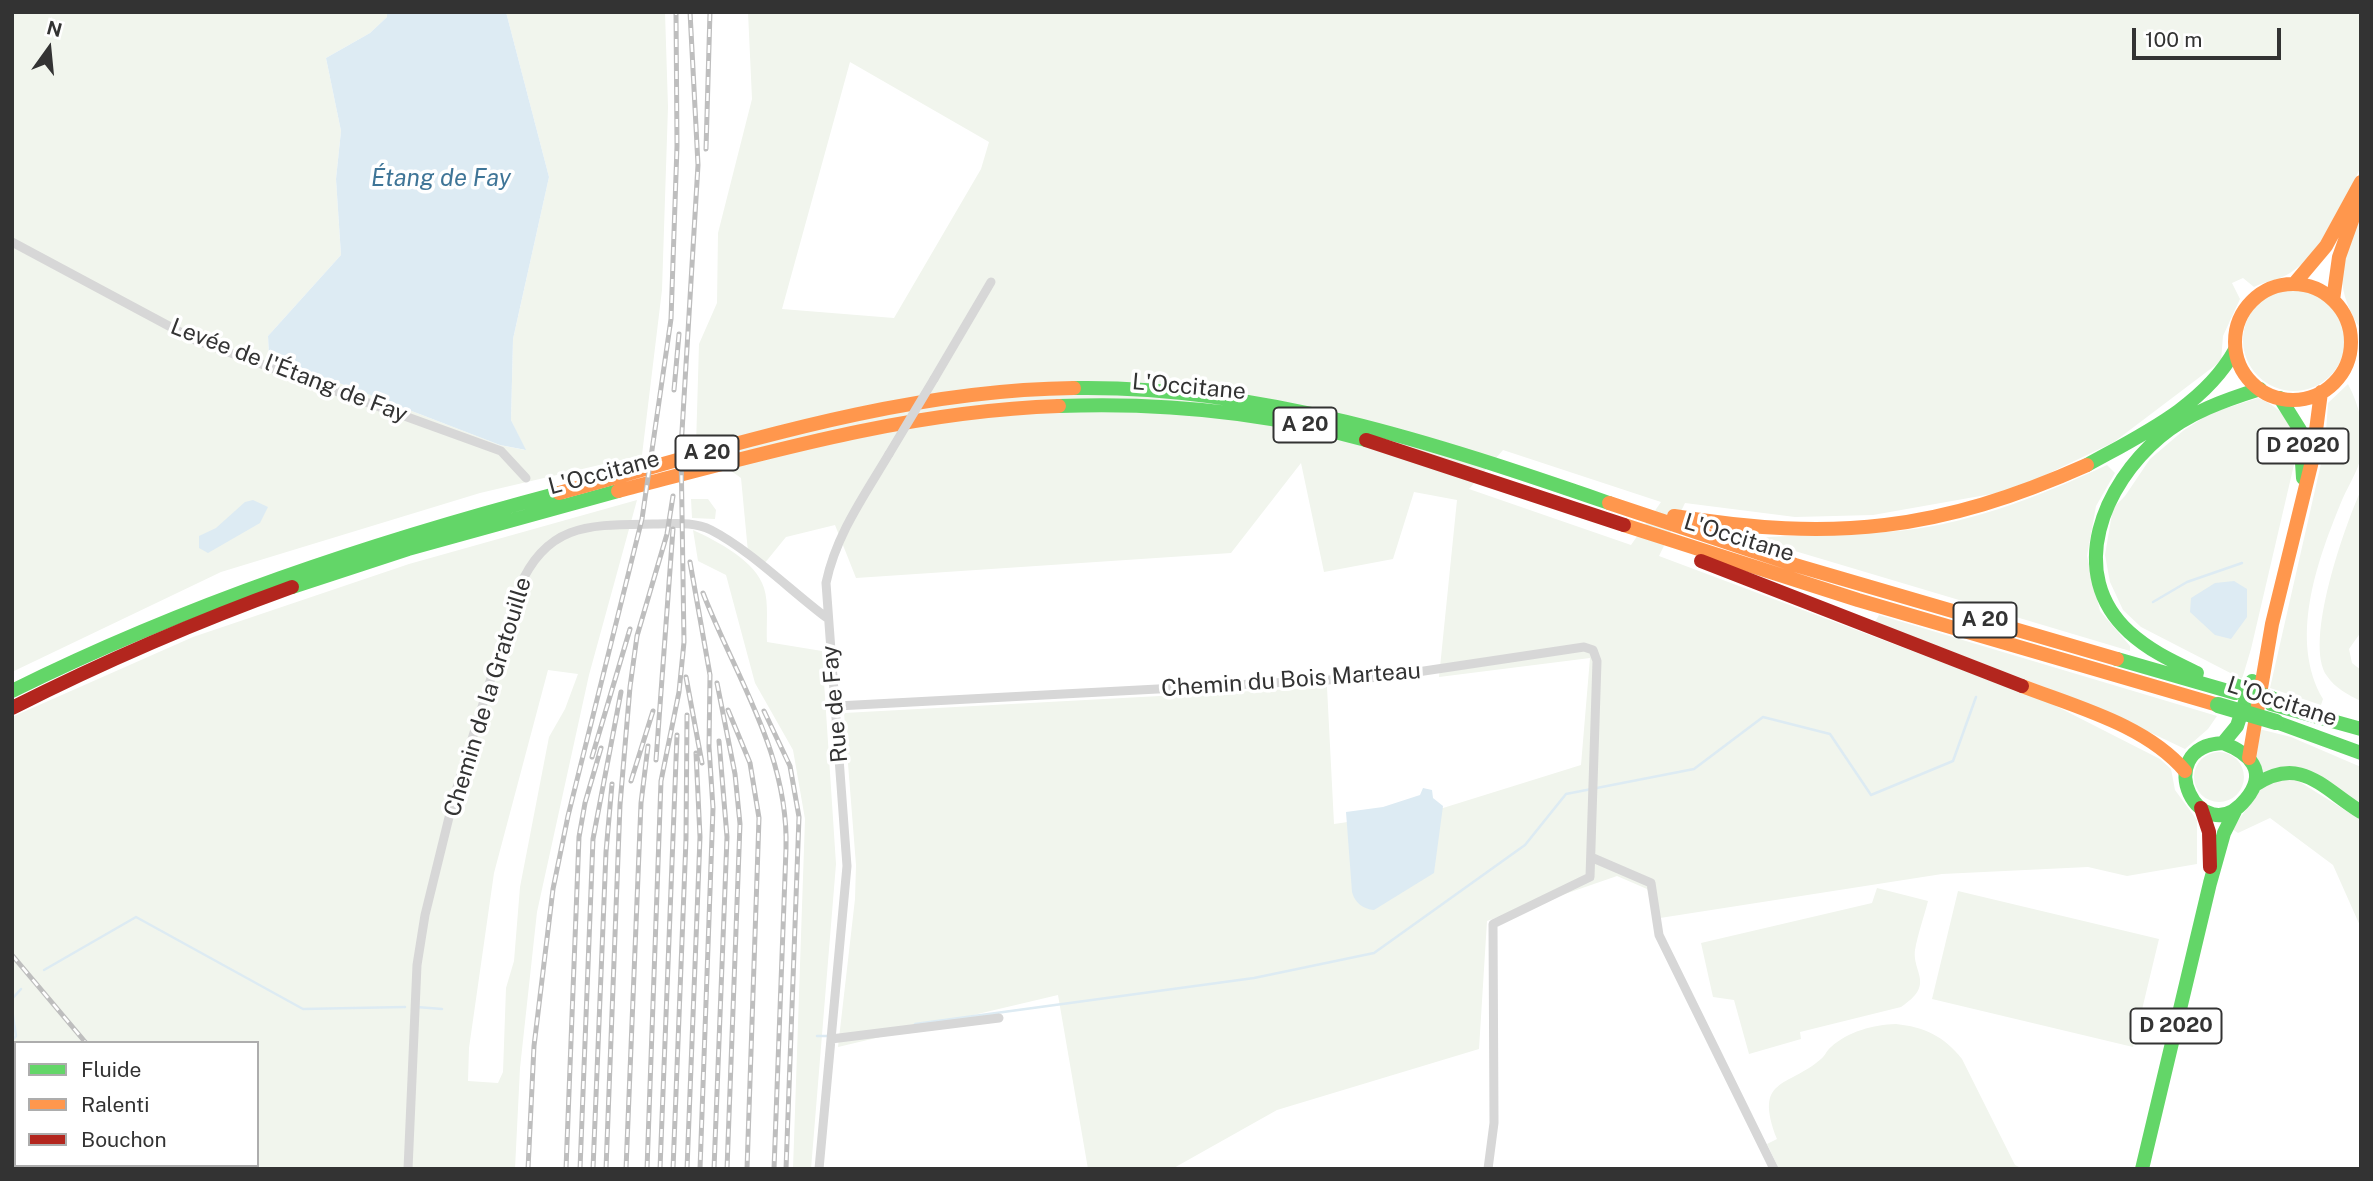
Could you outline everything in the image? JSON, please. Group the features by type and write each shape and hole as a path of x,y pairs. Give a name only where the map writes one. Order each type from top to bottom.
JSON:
{"main road":[{"path":"2294,284 2326,246 2361,182"},
{"path":"2333,300 2339,257 2361,194"},
{"path":"1612,503 1731,526 1779,531 1857,530 1945,518 2027,493 2111,453 2157,425 2227,369 2235,350 2237,325 2250,303 2269,289 2294,284 2315,288 2333,300 2348,323 2350,351 2339,377 2321,392 2304,398 2280,398 2260,389 2244,372 2235,350"},
{"name":"L'Occitane","path":"12,691 163,618 235,590 375,544 819,423 894,406 953,397 1054,388 1139,388 1287,406 1431,442 1735,546 2361,729"},
{"path":"2235,690 2166,660 2133,639 2112,613 2100,588 2096,548 2104,510 2118,484 2158,439 2182,421 2210,407 2260,389"},
{"name":"D 2020","path":"2249,758 2272,624 2312,461 2321,392"},
{"name":"D 2020","path":"2280,398 2300,430 2303,500"},
{"name":"L'Occitane","path":"12,708 171,632 381,559 822,438 953,412 1093,403 1195,408 1257,415 1387,446 1755,568 2276,722 2361,753"},
{"path":"1644,531 1670,549 2114,722 2170,753 2185,771"},
{"name":"D 2020","path":"2223,743 2237,726 2272,624"},
{"path":"2223,743 2238,747 2249,758 2255,771 2255,785 2248,801 2235,811 2221,814 2201,808 2187,792 2185,771 2191,758 2202,748 2223,743"},
{"path":"2255,785 2273,772 2294,770 2361,812"},
{"name":"D 2020","path":"2201,808 2209,832 2210,883"},
{"name":"D 2020","path":"2142,1169 2210,883 2224,833 2235,811"}],"street":[{"name":"Levée de l'Étang de Fay","path":"12,242 195,340 501,451 526,478"},
{"name":"Rue de Fay","path":"819,1169 847,866 826,583 832,555 991,282"},
{"name":"Chemin de la Gratouille","path":"408,1169 417,965 425,915 454,797 519,588 531,564 555,539 579,529 611,524 692,524 709,529 733,544 827,618"},
{"name":"Chemin du Bois Marteau","path":"837,706 1384,677 1589,648 1597,661 1592,780 1593,858"},
{"path":"1488,1169 1494,1123 1493,924 1590,877 1593,858 1651,883 1659,935 1774,1169"},
{"path":"831,1039 999,1018"}],"shaded area":[{"path":"12,12 387,12 387,17 370,33 326,58 341,131 336,179 341,255 268,336 269,356 500,445 525,450 511,420 513,339 549,177 506,12 665,12 668,107 662,290 642,455 480,493 221,572 12,672"},
{"path":"748,12 2361,12 2361,165 2333,225 2302,264 2286,275 2254,287 2243,278 2232,283 2240,299 2223,336 2221,361 2114,442 2014,490 1873,515 1795,517 1685,503 1659,556 2048,702 2160,759 2171,769 2175,790 2197,820 2197,864 2127,876 2088,867 1942,874 1660,918 1647,889 1617,876 1487,921 1479,1049 1277,1110 1172,1169 1088,1169 1058,995 838,1047 855,899 856,865 844,713 1327,687 1334,824 1443,808 1581,765 1590,658 1439,677 1457,500 1414,492 1393,559 1324,572 1301,463 1231,553 856,578 835,525 786,537 764,564 748,552 741,478 696,446 699,344 717,303 718,233 752,99","holes":["850,62 989,142 981,169 894,318 782,309","1503,450 1661,502 1631,545 1469,489"]},
{"path":"2361,216 2361,329 2345,297 2342,273"},
{"path":"2294,289 2313,293 2330,304 2341,321 2345,340 2341,359 2330,376 2313,387 2294,391 2275,387 2258,376 2247,359 2243,340 2247,321 2258,304 2275,293"},
{"path":"2348,384 2360,419 2361,456 2322,552 2307,628 2308,653 2313,676 2323,699 2321,705 2270,688 2325,446 2328,403"},
{"path":"2258,398 2268,402 2287,420 2296,456 2242,679 2141,627 2123,610 2110,582 2105,555 2113,508 2125,496 2150,459 2184,430 2211,413"},
{"path":"2107,465 2115,473 2096,506 2087,556 2100,611 2130,646 2130,651 1758,540 1768,537 1886,532 1943,524 2000,509"},
{"path":"2361,490 2361,632 2349,649 2352,663 2361,670 2361,701 2342,691 2327,676 2321,660 2320,638 2329,584"},
{"path":"691,499 708,499 716,510 715,519 692,518"},
{"path":"637,500 589,675 537,912 520,1068 515,1169 52,1167 259,1167 259,1041 14,1041 14,1142 12,1141 12,717 193,637 409,564","holes":["548,670 578,674 565,709 549,737 520,887 514,961 506,988 503,1072 498,1083 468,1081 469,1048 494,873"]},
{"path":"693,530 734,553 760,578 766,601 767,642 822,651 836,864 811,1169 793,1169 805,819 793,750 755,683 726,575 698,561"},
{"path":"1879,615 2217,716 2208,729 2185,749 2099,708 1875,622"},
{"path":"2259,729 2291,737 2361,767 2361,805 2316,777 2263,772 2253,751"},
{"path":"2219,752 2236,760 2244,777 2236,794 2219,802 2202,794 2194,777 2202,760"},
{"path":"2282,777 2295,779 2361,820 2361,928 2333,865 2270,818 2238,833 2232,829 2264,785"},
{"path":"1877,888 1928,901 1915,950 1920,979 1918,992 1901,1007 1800,1032 1801,1039 1749,1054 1734,1000 1713,997 1701,943 1872,903"},
{"path":"1958,891 2159,939 2133,1047 1932,999"},
{"path":"1896,1024 1933,1034 1955,1051 1962,1059 2015,1165 2023,1169 1779,1169 1767,1144 1777,1139 1769,1104 1772,1094 1853,1033 1870,1027"}],"water":[{"name":"Étang de Fay","path":"387,12 506,12 549,177 513,339 511,420 526,450 500,445 269,356 268,336 341,255 336,179 341,131 326,58 370,33 387,17"},
{"path":"253,500 268,507 260,523 208,553 199,548 199,536 216,528 245,502"},
{"path":"2234,581 2247,589 2247,617 2231,639 2215,635 2190,612 2191,598 2215,583"},
{"path":"1423,788 1432,790 1433,798 1443,806 1434,873 1374,910 1363,907 1352,892 1346,812 1383,807 1420,795"}],"waterway":[{"path":"2153,602 2187,582 2242,563"},
{"path":"915,1024 1254,978 1374,953 1525,845 1566,794 1694,769 1763,717 1830,734 1871,795 1953,761 1976,697"},
{"path":"44,970 136,917 303,1009 405,1007"},
{"path":"12,999 21,989"},
{"path":"417,1007 442,1009"},
{"path":"12,1009 16,1036 12,1041"},
{"path":"817,1036 828,1036"}],"railway":[{"path":"528,1169 534,1046 553,889 568,816 642,519 671,319 677,146 676,12"},
{"path":"647,1169 661,781 679,692 684,642 681,448 698,165 690,12"},
{"path":"706,149 710,12"},
{"path":"674,390 679,334"},
{"path":"606,1169 620,805 630,687 637,636 667,534 673,496"},
{"path":"656,760 673,529"},
{"path":"690,562 710,675 709,747 713,808 700,1169"},
{"path":"703,593 770,749 785,814 774,1169"},
{"path":"592,757 630,629"},
{"path":"686,677 702,763"},
{"path":"717,683 735,774 740,824 727,1169"},
{"path":"580,1169 593,839 621,692"},
{"path":"728,710 750,763 759,818 747,1169"},
{"path":"631,781 653,711"},
{"path":"764,711 790,766 799,817 786,1169"},
{"path":"673,1169 686,839 687,715"},
{"path":"660,1169 677,735"},
{"path":"714,1169 727,837 719,741"},
{"path":"626,1169 641,803 648,746"},
{"path":"566,1169 579,837 585,803 601,748"},
{"path":"687,1169 700,837 696,753"},
{"path":"593,1169 606,852 612,784"},
{"path":"12,955 84,1041"}],"traffic: fast":[{"path":"2087,465 2149,430 2189,403 2222,370 2235,350"},
{"path":"1074,388 1212,396 1279,407 1412,439 1609,503"},
{"path":"2197,673 2145,645 2129,632 2110,609 2099,583 2096,557 2099,530 2123,479 2140,456 2160,437 2195,414 2260,389"},
{"path":"2280,398 2300,430 2303,478"},
{"path":"1059,406 1137,406 1214,411 1290,422 1366,440"},
{"path":"292,587 408,549 618,491"},
{"path":"12,691 145,630 280,578 418,533 559,493"},
{"path":"2117,659 2235,693"},
{"path":"2223,743 2248,758 2256,772 2256,780 2246,799 2229,813 2213,814 2199,807 2189,793 2185,777 2189,761 2201,749 2223,743 2237,726 2252,681"},
{"path":"2235,686 2272,699"},
{"path":"2271,704 2361,729"},
{"path":"2218,705 2276,722"},
{"path":"2276,722 2361,753"},
{"path":"2255,785 2285,773 2298,774 2311,778 2361,812"},
{"path":"2142,1169 2210,883 2224,833 2235,811"}],"traffic: slow":[{"path":"2294,284 2326,246 2361,182"},
{"path":"2333,300 2339,257 2358,204"},
{"path":"2293,284 2315,289 2334,301 2346,320 2351,342 2346,364 2334,383 2315,395 2293,400 2271,395 2252,383 2240,364 2235,342 2240,320 2252,301 2271,289 2293,284"},
{"path":"559,493 750,440 878,410 1008,391 1074,388"},
{"path":"2249,758 2272,624 2312,461 2321,392"},
{"path":"618,491 782,449 892,425 947,416 1059,406"},
{"path":"1674,516 1785,528 1836,529 1885,525 1933,517 1983,504 2087,465"},
{"path":"1609,503 1795,565 2117,659"},
{"path":"1624,525 1858,600 2218,705"},
{"path":"2022,686 2131,729 2151,741 2185,771"}],"traffic: jam":[{"path":"1366,440 1624,525"},
{"path":"1701,561 2022,686"},
{"path":"12,708 150,643 292,587"},
{"path":"2201,808 2209,832 2210,867"}]}
